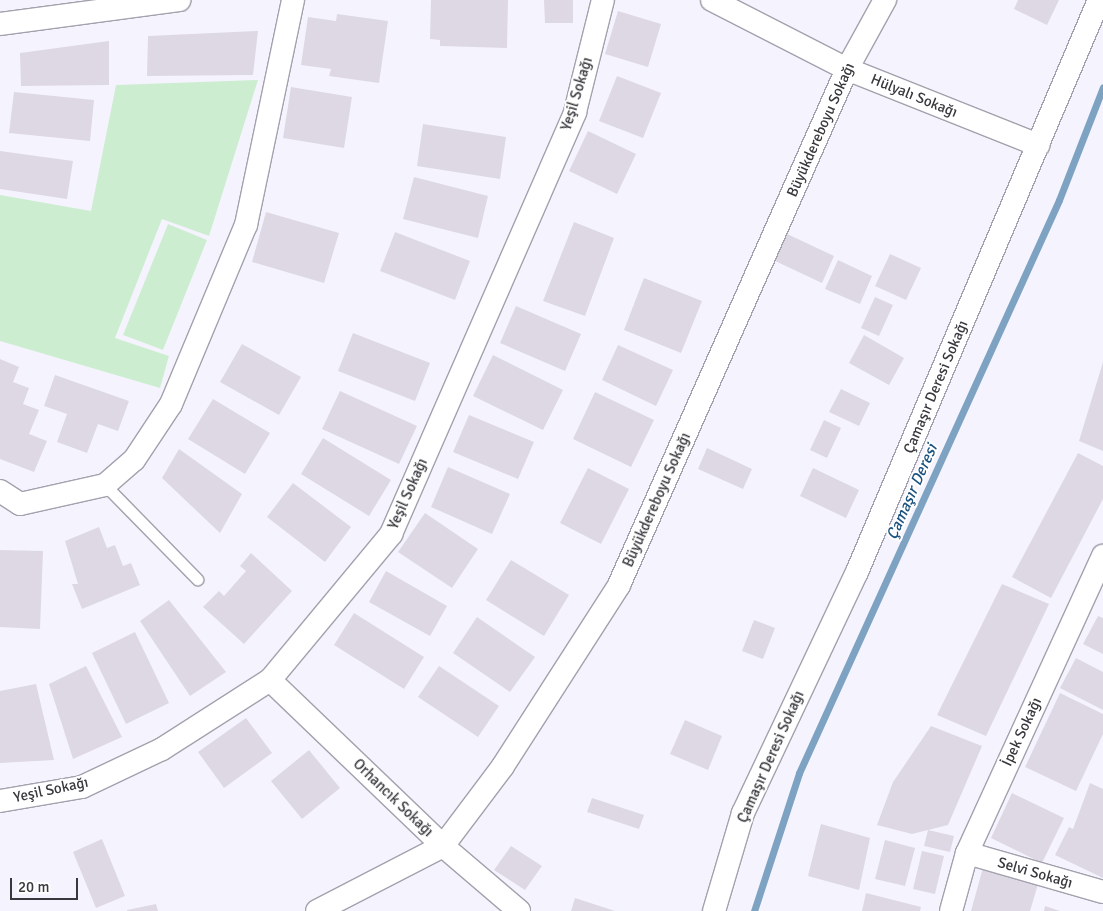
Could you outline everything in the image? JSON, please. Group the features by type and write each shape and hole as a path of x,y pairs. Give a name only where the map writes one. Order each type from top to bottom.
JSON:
{"street":[{"path":"0,24 77,8 179,0"},
{"path":"0,491 20,504 105,485 134,460 171,404 246,225 293,0"},
{"name":"Yeşil Sokağı","path":"0,801 82,786 162,749 270,680 391,534 574,112 603,0"},
{"name":"Hülyalı Sokağı","path":"712,0 847,69 1038,145"},
{"name":"Büyükdereboyu Sokağı","path":"317,911 443,846 503,766 619,585 847,69 885,0"},
{"name":"Çamaşır Deresi Sokağı","path":"714,911 743,813 857,572 1038,145 1100,5"},
{"name":"İpek Sokağı","path":"951,911 967,854 1103,556"},
{"name":"Orhancık Sokağı","path":"270,680 443,846 519,911"},
{"name":"Selvi Sokağı","path":"967,854 1103,892"}],"lane":[{"path":"105,485 197,579"}],"green space":[{"path":"258,80 209,236 162,219 115,338 169,356 160,388 0,341 0,195 91,211 116,85"},
{"path":"168,224 207,240 163,350 123,335"}],"building":[{"path":"431,0 508,0 507,48 440,46 440,40 430,39"},
{"path":"544,0 573,0 573,23 545,23"},
{"path":"1018,0 1059,0 1047,25 1014,9"},
{"path":"618,11 661,24 648,67 605,54"},
{"path":"337,14 388,21 379,83 329,76 331,69 301,65 308,17 336,21"},
{"path":"258,31 253,75 147,76 148,36"},
{"path":"109,41 109,85 21,86 20,53"},
{"path":"617,76 661,93 643,138 599,121"},
{"path":"291,87 352,97 344,148 283,138"},
{"path":"14,92 94,100 90,141 9,133"},
{"path":"423,124 506,137 500,179 417,166"},
{"path":"588,131 636,154 617,194 569,171"},
{"path":"0,151 73,161 67,199 0,189"},
{"path":"414,177 488,196 478,238 403,219"},
{"path":"266,212 339,233 324,283 252,262"},
{"path":"574,222 614,238 585,316 543,301"},
{"path":"395,232 470,261 455,300 380,271"},
{"path":"785,233 834,256 822,283 773,260"},
{"path":"890,254 921,268 906,300 875,286"},
{"path":"838,260 872,276 860,304 825,289"},
{"path":"644,278 702,301 681,353 624,330"},
{"path":"875,297 893,305 879,336 861,328"},
{"path":"516,306 581,334 565,371 500,343"},
{"path":"353,333 430,363 415,401 338,371"},
{"path":"864,335 904,358 889,385 849,363"},
{"path":"242,344 301,377 279,415 220,382"},
{"path":"618,345 673,370 656,406 602,380"},
{"path":"493,355 563,390 543,430 473,396"},
{"path":"0,359 19,367 13,382 29,388 23,404 39,410 29,434 47,441 34,472 0,459"},
{"path":"1103,362 1103,451 1079,441"},
{"path":"55,375 129,401 118,431 98,424 87,453 57,442 67,414 44,406"},
{"path":"841,389 870,403 859,426 829,412"},
{"path":"340,391 417,426 399,464 322,429"},
{"path":"595,392 654,420 631,467 573,439"},
{"path":"213,399 270,433 245,474 188,439"},
{"path":"469,415 534,442 518,479 453,452"},
{"path":"824,420 841,428 827,458 810,450"},
{"path":"323,438 391,480 369,516 301,474"},
{"path":"707,448 752,469 743,489 698,469"},
{"path":"179,449 242,494 220,533 162,478"},
{"path":"1078,453 1103,466 1103,499 1051,598 1012,577"},
{"path":"448,467 510,494 492,534 431,507"},
{"path":"588,468 629,489 601,544 560,523"},
{"path":"813,468 859,490 846,518 800,496"},
{"path":"293,483 351,527 325,562 267,517"},
{"path":"425,513 478,549 452,588 398,552"},
{"path":"99,527 107,548 115,545 123,566 131,563 140,585 82,609 72,584 78,584 65,541"},
{"path":"0,550 43,551 40,629 0,627"},
{"path":"251,553 292,591 244,644 203,607 219,591 224,596 246,571 240,566"},
{"path":"511,560 569,595 544,636 486,600"},
{"path":"386,571 447,606 430,636 369,602"},
{"path":"1002,584 1049,604 986,736 937,715"},
{"path":"169,600 226,672 190,696 140,621"},
{"path":"354,613 424,657 404,689 334,645"},
{"path":"1098,616 1103,618 1103,654 1083,644"},
{"path":"477,617 535,657 510,692 453,653"},
{"path":"754,620 775,628 763,659 742,651"},
{"path":"135,632 169,703 126,724 92,653"},
{"path":"1076,658 1103,672 1103,710 1060,688"},
{"path":"86,666 122,737 73,759 49,684"},
{"path":"439,666 499,706 478,737 418,697"},
{"path":"36,684 54,760 0,763 0,691"},
{"path":"1060,693 1103,714 1103,734 1076,791 1025,767"},
{"path":"246,718 272,753 224,788 198,752"},
{"path":"685,720 722,736 708,770 670,754"},
{"path":"931,726 982,746 948,825 912,834 877,825 893,782"},
{"path":"309,750 340,788 302,819 271,781"},
{"path":"1090,783 1103,789 1103,878 1055,855 1069,827 1073,829"},
{"path":"1012,793 1064,818 1042,863 991,838"},
{"path":"592,798 644,815 639,829 587,812"},
{"path":"821,824 870,838 859,890 808,876"},
{"path":"928,830 954,836 950,852 924,846"},
{"path":"102,839 125,896 96,908 73,852"},
{"path":"885,840 915,848 905,886 875,879"},
{"path":"511,846 542,866 525,890 494,870"},
{"path":"922,851 944,856 935,894 913,889"},
{"path":"984,864 1039,881 1030,911 971,911"},
{"path":"866,893 921,907 920,911 862,911"},
{"path":"575,898 615,911 571,911"},
{"path":"156,904 158,911 127,911 127,910"},
{"path":"1045,906 1060,911 1044,911"}],"waterway":[{"name":"Çamaşır Deresi","path":"754,911 799,773 1059,200 1103,87"}]}
